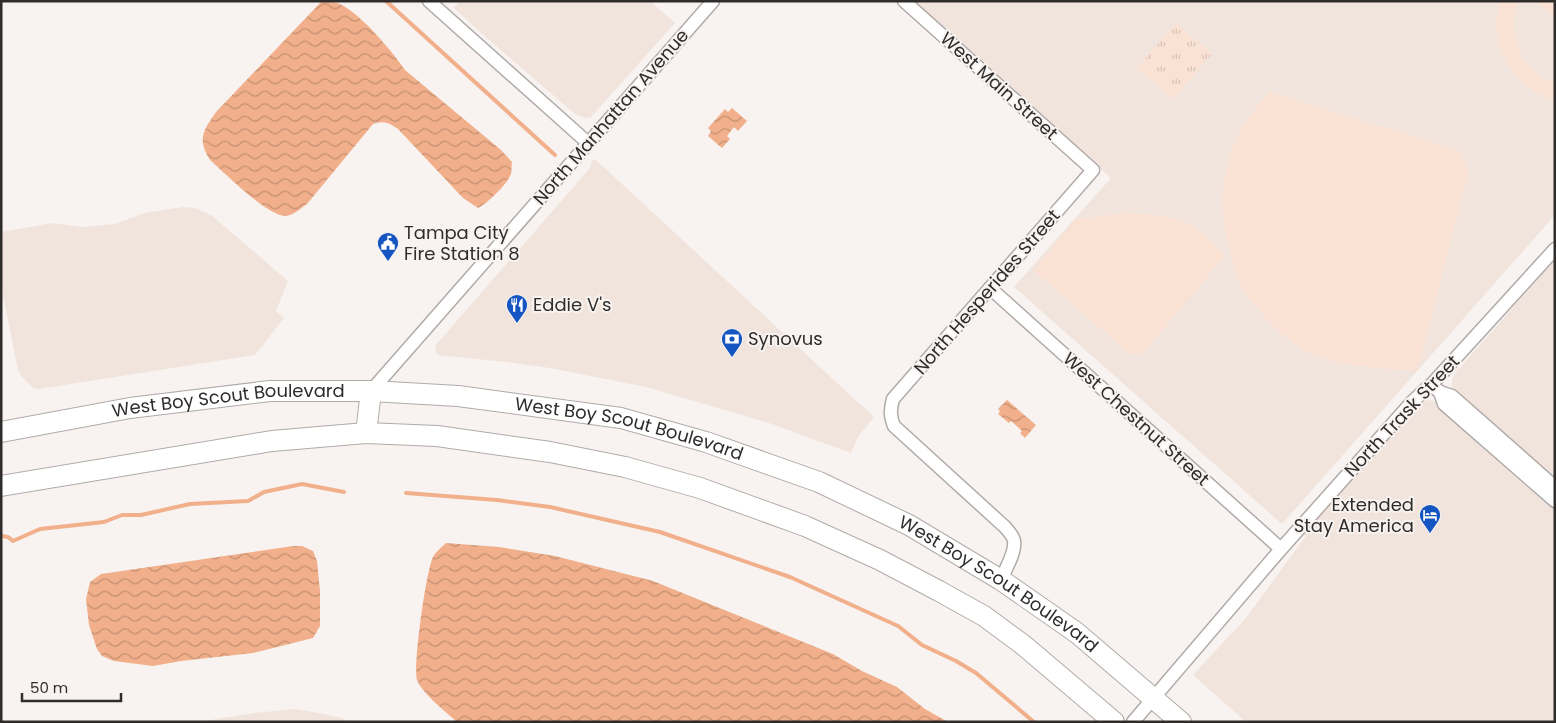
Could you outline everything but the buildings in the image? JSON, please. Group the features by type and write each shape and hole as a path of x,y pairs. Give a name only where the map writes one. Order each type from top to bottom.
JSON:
{"main road":[{"name":"West Boy Scout Boulevard","path":"1,432 130,408 270,391 371,392 458,396 622,418 706,442 820,482 910,525 1001,580 1077,633 1181,722"},
{"path":"366,434 371,392"},
{"name":"West Boy Scout Boulevard","path":"1,486 272,441 366,434 437,436 550,452 625,467 700,488 805,526 880,560 984,616 1022,644 1114,722"}],"street":[{"path":"429,1 588,143"},
{"name":"North Manhattan Avenue","path":"371,392 713,1"},
{"name":"West Main Street","path":"904,1 1093,170"},
{"name":"North Hesperides Street","path":"1001,580 1013,552 1014,541 1011,534 894,426 890,418 890,409 893,399 1093,170"},
{"name":"North Trask Street","path":"1133,722 1281,549 1412,402 1436,389 1555,249"},
{"name":"West Chestnut Street","path":"990,288 1281,549"},
{"path":"1436,389 1452,396 1555,501"},
{"path":"1520,464 1555,488"}],"shaded area":[{"path":"460,1 650,1 675,23 591,117 584,118 575,114 454,8"},
{"path":"915,1 1555,1 1555,215 1282,524 1014,287 1111,178"},
{"path":"592,160 596,160 874,417 858,437 851,453 769,423 646,387 550,368 437,355 435,346 590,168"},
{"path":"183,207 195,208 211,215 288,281 276,311 284,318 255,355 39,389 33,388 18,370 1,285 1,232 53,223 81,227 115,224 144,213"},
{"path":"1555,260 1555,482 1454,393 1452,380 1455,373"},
{"path":"1435,401 1555,508 1555,722 1246,722 1193,675 1245,619 1306,536 1303,533 1411,412 1423,402"},
{"path":"296,709 339,717 350,722 198,722 254,713"}],"green space":[{"path":"1500,1 1518,1 1514,26 1519,50 1533,70 1543,78 1555,83 1555,101 1527,86 1515,75 1506,62 1500,48 1497,33"},
{"path":"1536,1 1555,1 1555,18"},
{"path":"1176,23 1212,54 1173,99 1137,68"},
{"path":"1269,92 1458,150 1469,172 1417,371 1353,365 1322,358 1307,352 1295,345 1277,329 1251,301 1242,288 1235,270 1226,233 1223,192 1232,149 1248,119"},
{"path":"1122,213 1163,216 1187,223 1203,233 1225,256 1143,353 1130,354 1034,271 1074,220"}],"water":[{"path":"321,2 340,4 357,16 384,43 405,70 501,150 512,162 509,178 487,202 478,208 463,198 398,129 383,122 373,124 307,204 295,213 286,216 269,210 258,202 210,160 204,146 203,135 216,112"},
{"path":"732,108 747,121 738,131 734,127 727,136 730,139 722,148 708,136 711,131 708,128 725,109 728,112"},
{"path":"1007,400 1036,425 1025,438 1020,433 1022,431 1011,421 1009,423 998,414 1000,411 998,409"},
{"path":"446,543 499,547 555,556 653,581 833,654 862,671 897,687 925,709 948,722 457,722 419,685 416,671 421,618 430,566 434,555"},
{"path":"302,546 313,551 317,561 320,591 320,626 313,638 253,653 153,666 114,661 102,656 97,649 89,625 86,599 90,582 101,574"}],"waterway":[{"path":"386,1 555,155"},
{"path":"1,536 8,537 13,541 40,529 104,522 122,515 141,515 190,504 248,501 264,492 302,484 344,492"},
{"path":"406,493 497,500 550,507 660,532 790,577 898,626 922,645 976,673 1034,722"}],"place":[{"name":"Tampa City Fire Station 8","path":"388,262"},
{"name":"Eddie V's","path":"517,324"},
{"name":"Synovus","path":"732,358"},
{"name":"Extended Stay America","path":"1430,534"}]}
